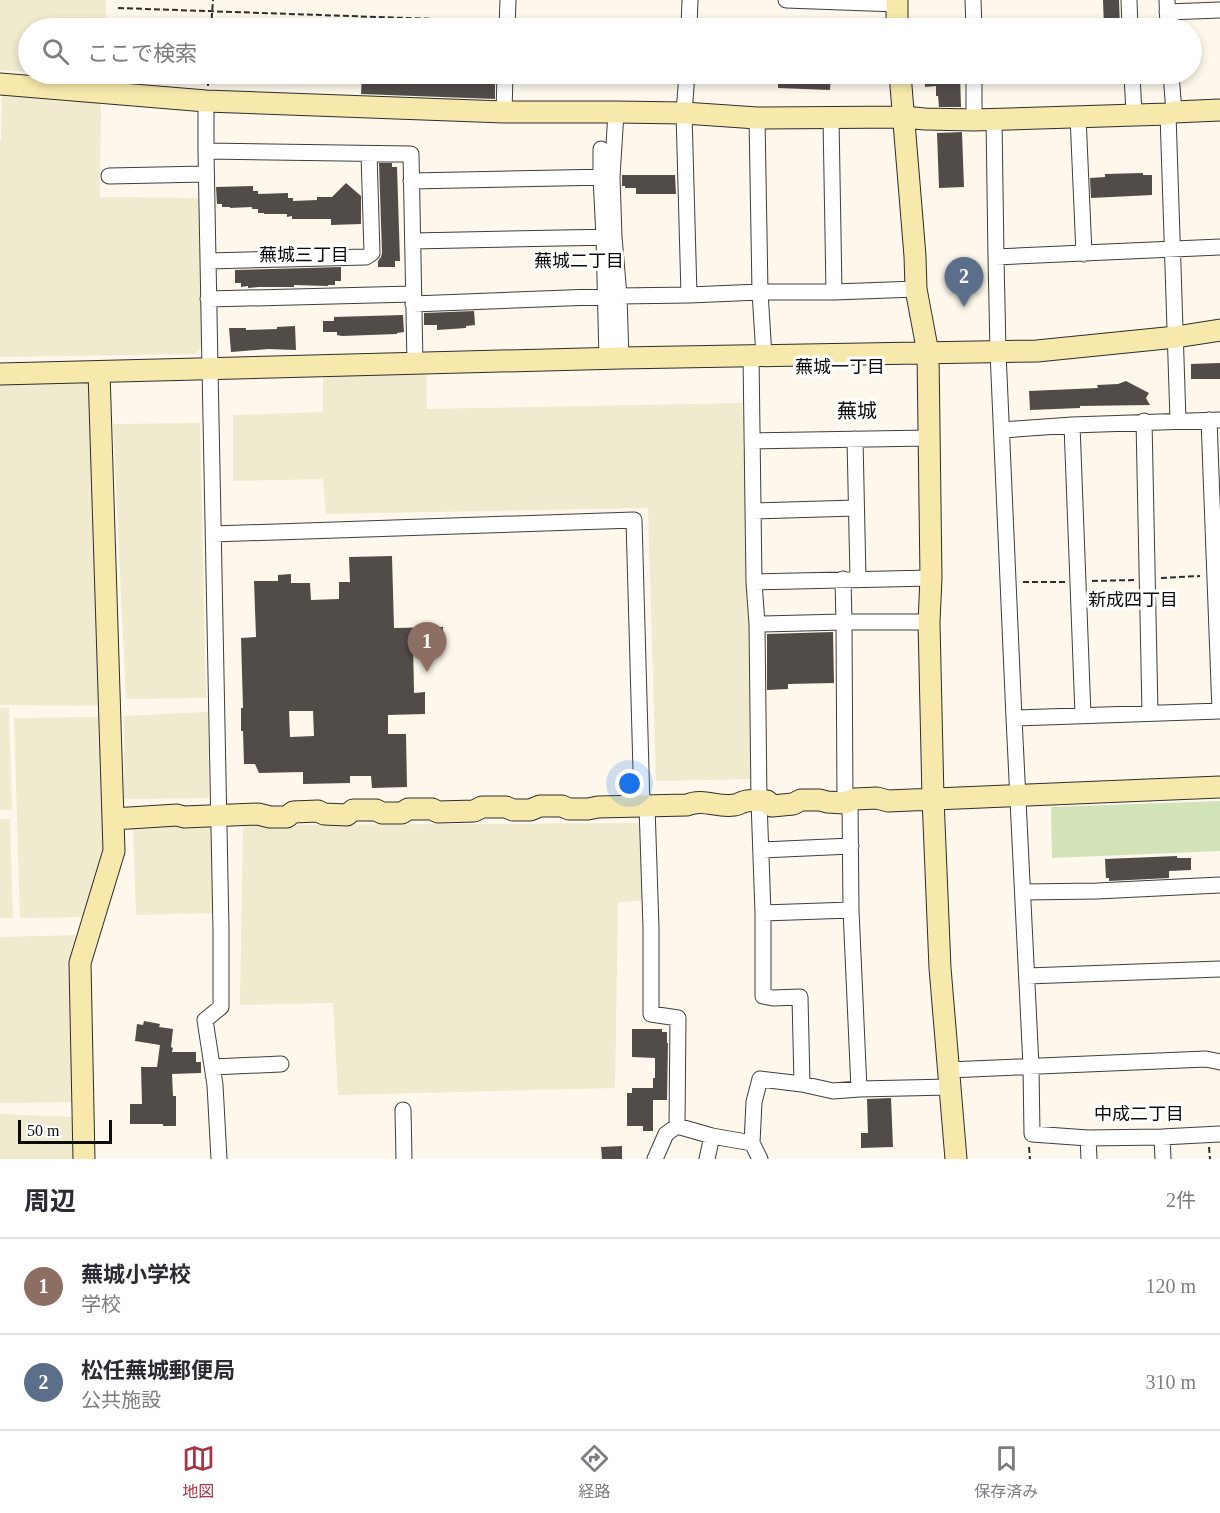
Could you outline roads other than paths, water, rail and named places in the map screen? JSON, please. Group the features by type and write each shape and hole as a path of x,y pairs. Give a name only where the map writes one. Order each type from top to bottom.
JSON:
{"street":[{"path":"507,18 508,0"},
{"path":"689,18 690,0"},
{"path":"786,0 897,2 897,18"},
{"path":"973,0 974,18"},
{"path":"1129,0 1130,18"},
{"path":"1167,6 1220,10"},
{"path":"0,84 206,101 504,112 684,113 757,118 984,119 1220,110"},
{"path":"504,112 505,84"},
{"path":"686,84 684,113 689,295"},
{"path":"901,84 915,256 915,289 928,353 931,578 929,622 933,798 940,968 956,1159"},
{"path":"976,84 984,119 996,257 998,351 1031,1066 1032,1134 1088,1138 1220,1134"},
{"path":"1132,84 1134,115"},
{"path":"1171,84 1178,420"},
{"path":"206,101 221,886 221,1007 206,1020 215,1085 219,1159"},
{"path":"607,177 616,112"},
{"path":"1078,116 1084,254"},
{"path":"757,118 760,292 752,441 759,801 762,849 763,996 800,997 802,1084"},
{"path":"831,118 834,292"},
{"path":"602,149 607,177 614,359"},
{"path":"206,152 411,154 415,364"},
{"path":"208,261 366,257 372,253 369,154"},
{"path":"109,176 206,174"},
{"path":"411,181 607,177"},
{"path":"413,241 609,237"},
{"path":"996,257 1220,247"},
{"path":"208,299 413,299 915,289"},
{"path":"0,374 1037,351 1176,337 1220,330"},
{"path":"84,1159 80,963 114,850 99,372"},
{"path":"1002,430 1215,420 1215,576 1220,711 1014,718"},
{"path":"1144,422 1150,713"},
{"path":"1072,425 1083,715"},
{"path":"752,441 929,438"},
{"path":"855,439 856,508 844,622 851,910 859,1089"},
{"path":"753,511 856,508"},
{"path":"213,534 634,520 651,928 651,1014 678,1018 677,1126"},
{"path":"754,582 931,578"},
{"path":"757,624 929,622"},
{"path":"113,819 258,814 287,817 293,812 347,815 353,810 376,810 382,813 402,813 408,809 432,809 438,812 474,811 482,807 530,810 540,806 562,806 578,809 687,805 702,802 736,805 745,801 767,801 772,806 793,804 801,800 848,802 855,799 877,798 888,801 1220,787"},
{"path":"762,849 850,846"},
{"path":"1023,892 1220,885"},
{"path":"763,913 851,910"},
{"path":"1027,976 1220,969"},
{"path":"760,1159 752,1143 754,1102 760,1079 802,1084 833,1091 949,1079 1031,1066 1206,1059 1220,1062"},
{"path":"213,1067 281,1064"},
{"path":"402,1110 404,1159"},
{"path":"677,1126 712,1136 752,1143"},
{"path":"655,1159 666,1134 677,1126"},
{"path":"707,1159 712,1136"},
{"path":"1162,1137 1163,1159"},
{"path":"1088,1138 1089,1159"}],"place":[{"name":"松任蕪城郵便局","path":"964,307"},
{"name":"蕪城小学校","path":"427,672"}],"district":[{"name":"蕪城三丁目","path":"304,255"},
{"name":"蕪城二丁目","path":"579,261"},
{"name":"蕪城一丁目","path":"840,367"},
{"name":"蕪城","path":"857,411"},
{"name":"新成四丁目","path":"1133,600"},
{"name":"中成二丁目","path":"1139,1114"}]}
